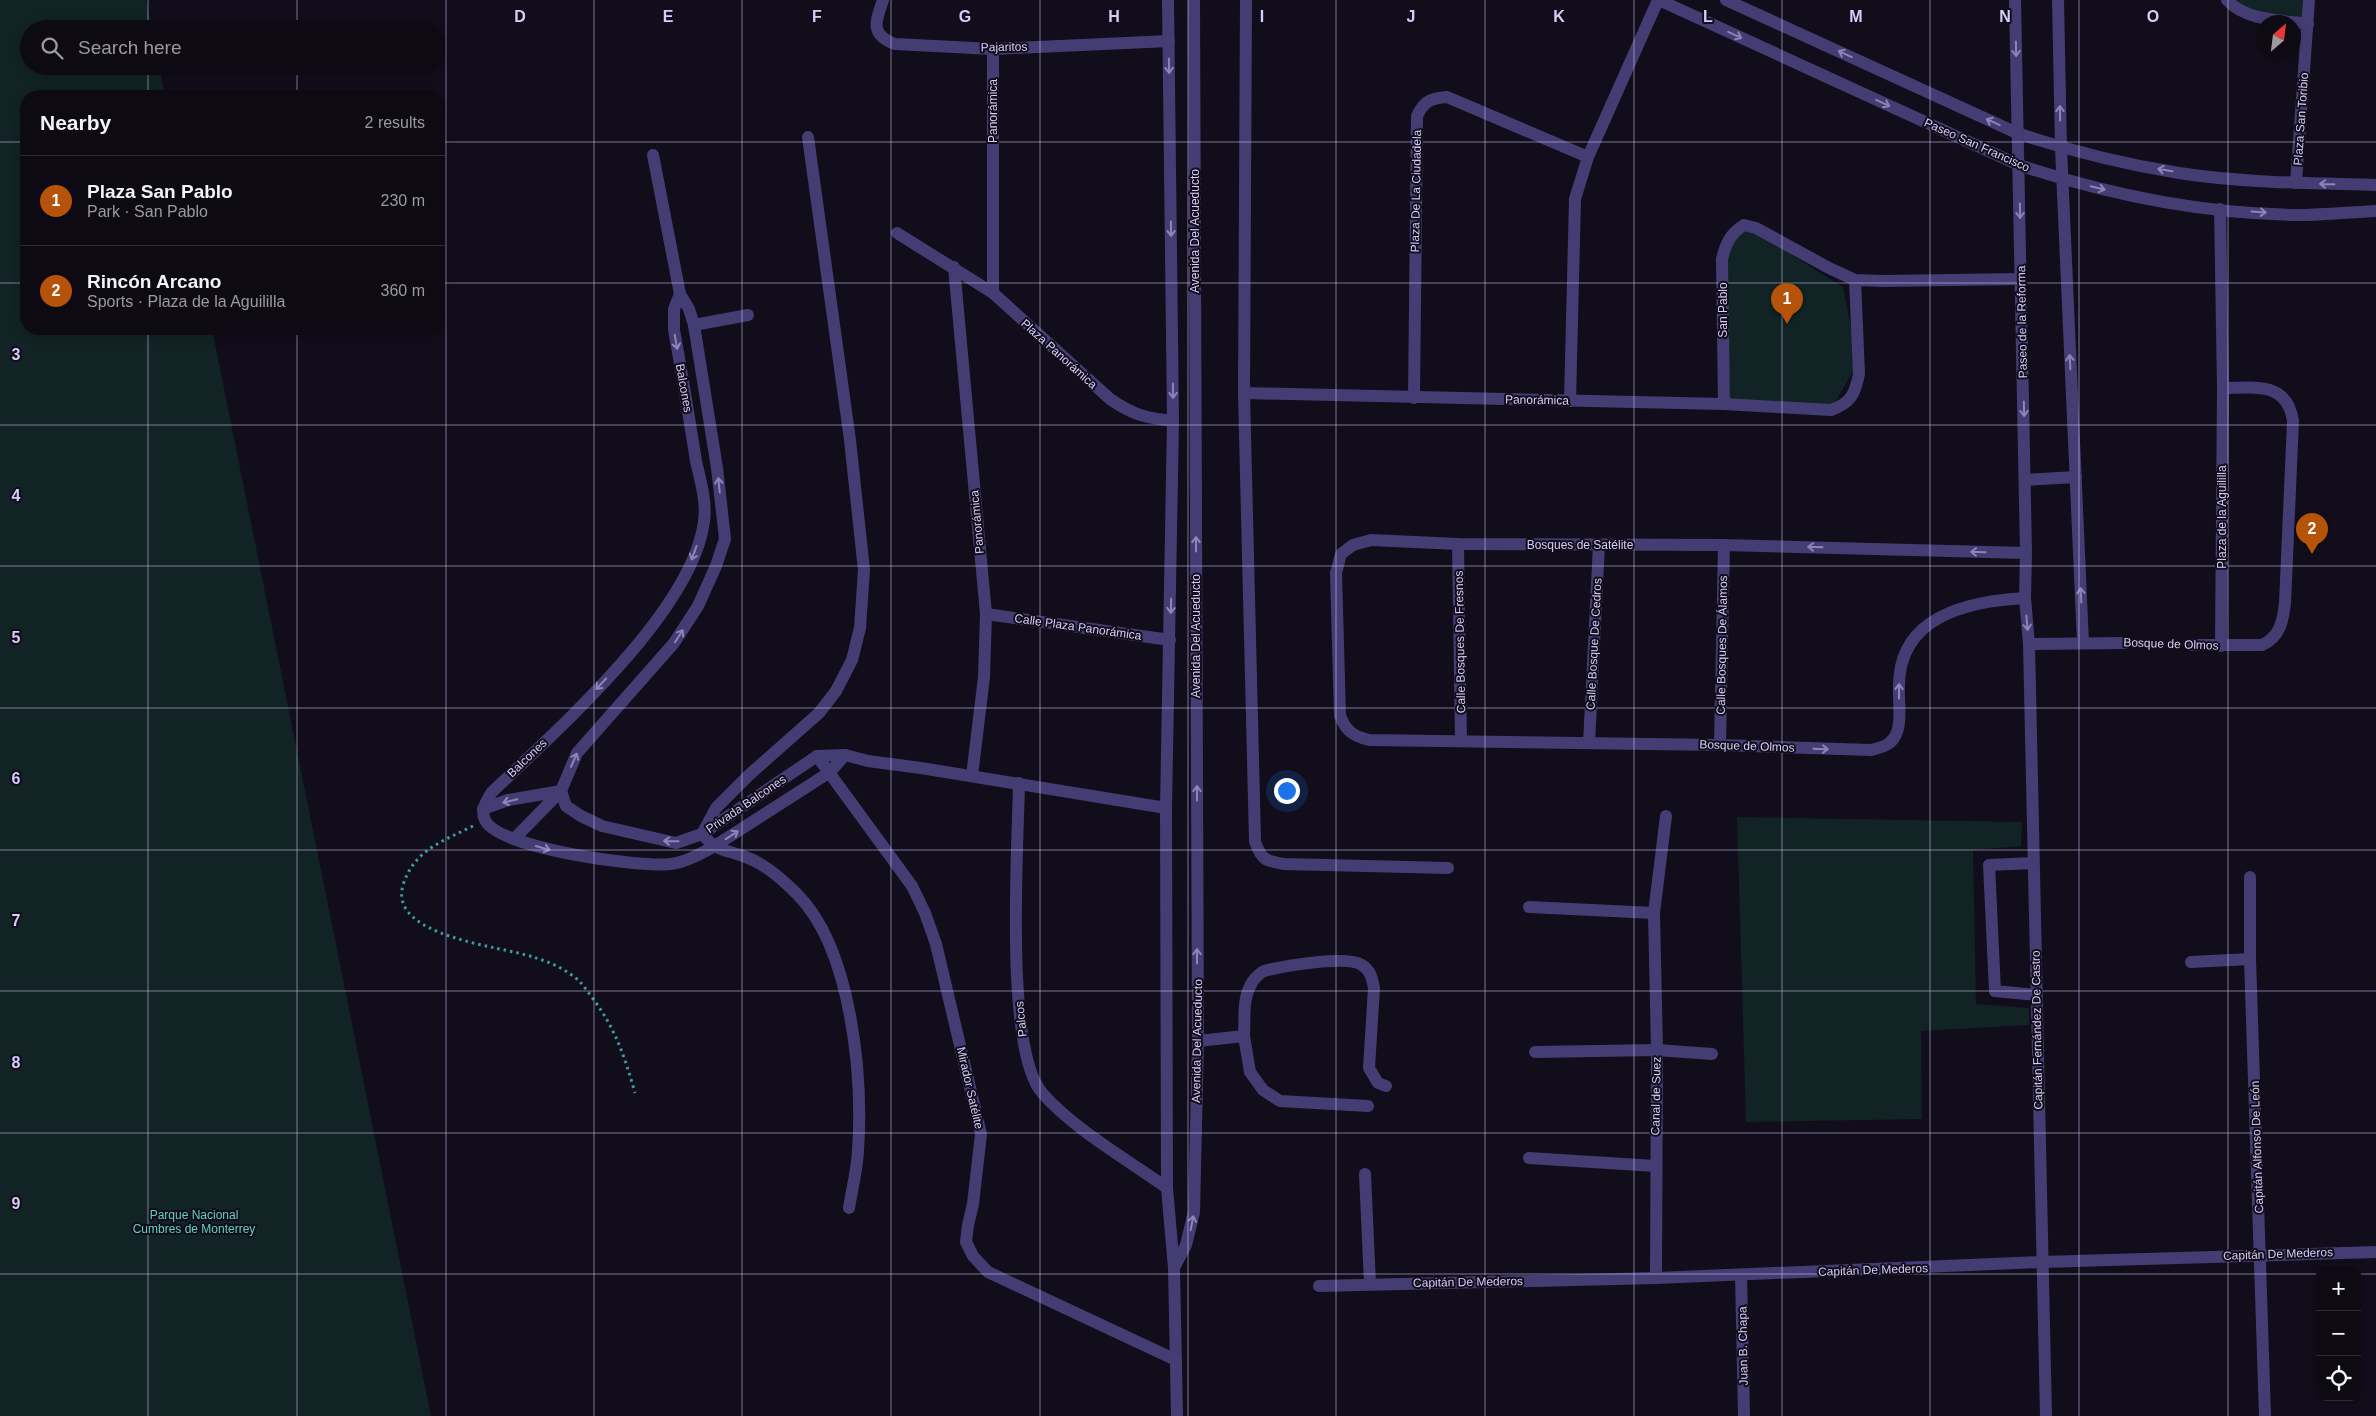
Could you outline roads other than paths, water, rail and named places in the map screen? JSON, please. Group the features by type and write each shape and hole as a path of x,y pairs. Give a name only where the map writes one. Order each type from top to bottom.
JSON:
{"street":[{"name":"Pajaritos","path":"883,0 876,21 876,29 885,40 895,44 993,48 1169,41"},
{"name":"Avenida Del Acueducto","path":"1168,0 1173,421 1166,808 1167,1188 1174,1268 1177,1416"},
{"name":"Avenida Del Acueducto","path":"1174,1268 1186,1244 1194,1212 1198,1041 1194,0"},
{"path":"1246,0 1244,393 1255,841 1259,854 1268,861 1284,864 1448,868"},
{"path":"1570,401 1575,198 1588,157 1658,0"},
{"name":"Paseo San Francisco","path":"1658,0 2019,165 2062,180 2124,195 2220,209 2300,215 2376,211"},
{"path":"1726,0 2017,133 2061,148 2180,173 2296,183 2376,185"},
{"name":"Paseo de la Reforma","path":"2015,0 2025,480 2025,598 2029,644"},
{"path":"2058,0 2062,180 2083,643"},
{"path":"2227,0 2237,10 2249,15 2308,24"},
{"name":"Plaza San Toribio","path":"2296,183 2309,0"},
{"name":"Panorámica","path":"993,48 993,293"},
{"name":"Plaza De La Ciudadela","path":"1414,398 1417,116 1422,105 1432,98 1447,97 1588,157"},
{"path":"808,137 850,440 864,570 860,628 852,660 836,691 819,713 749,775 716,808 702,834 713,847 750,858 779,878 798,895 825,937 836,964 851,1020 859,1078 858,1153 849,1208"},
{"name":"Balcones","path":"514,839 561,791 577,753 674,644 698,606 716,566 725,539 717,468 694,325 690,309 680,294 653,155"},
{"name":"Plaza de la Aguililla","path":"2220,209 2223,388 2221,646"},
{"name":"San Pablo","path":"1724,404 1722,259 1726,243 1734,232 1744,225 1756,228 1855,280"},
{"name":"Plaza Panorámica","path":"897,233 993,293 1110,400 1127,411 1144,418 1173,421"},
{"name":"Panorámica","path":"954,267 986,614 984,677 972,776"},
{"path":"1855,280 2021,279"},
{"name":"Panorámica","path":"1244,393 1724,404 1831,410 1843,406 1850,399 1856,388 1859,374 1855,280"},
{"name":"Balcones","path":"484,814 492,792 606,680 664,612 684,580 695,552 704,520 674,330 674,309 680,294"},
{"path":"694,325 748,315"},
{"name":"Bosque de Olmos","path":"2192,645 2262,645 2271,641 2278,634 2285,603 2293,421 2291,410 2286,398 2272,391 2257,388 2223,388"},
{"path":"2025,480 2076,477"},
{"name":"Bosques de Satélite","path":"1369,740 1356,737 1345,729 1340,716 1336,573 1341,554 1353,545 1371,540 1458,544 1724,545 2026,553"},
{"name":"Calle Bosques De Fresnos","path":"1458,544 1461,740"},
{"name":"Calle Bosque De Cedros","path":"1589,743 1599,545"},
{"name":"Calle Bosques De Álamos","path":"1720,745 1724,545"},
{"name":"Bosque de Olmos","path":"1369,740 1720,745 1871,750 1886,746 1894,739 1898,730 1899,676 1905,655 1916,634 1937,616 1998,599 2025,598"},
{"name":"Calle Plaza Panorámica","path":"986,614 1170,640"},
{"name":"Bosque de Olmos","path":"2029,644 2125,643"},
{"name":"Capitán Fernández De Castro","path":"2029,644 2046,1416"},
{"path":"817,756 844,755 868,761 1019,783 1166,808"},
{"name":"Privada Balcones","path":"484,814 496,833 560,853 646,864 671,864 694,857 713,847 830,772 844,755"},
{"name":"Privada Balcones","path":"561,791 566,806 602,826 676,843 702,834 817,756"},
{"name":"Mirador Satélite","path":"817,756 912,886 925,913 936,944 981,1134 973,1204 966,1242 973,1256 988,1272 1176,1360"},
{"name":"Palcos","path":"1019,783 1017,944 1019,1016 1026,1057 1041,1093 1068,1118 1167,1188"},
{"path":"484,814 508,800 561,791"},
{"name":"Canal de Suez","path":"1656,1278 1654,913 1666,816"},
{"path":"2033,863 1989,865 1995,990 2036,996"},
{"name":"Capitán Alfonso De León","path":"2250,877 2250,959 2265,1416"},
{"path":"1529,907 1654,913"},
{"path":"2191,962 2250,959"},
{"path":"1368,1106 1280,1102 1263,1090 1250,1072 1244,1036 1245,994 1254,980 1262,972 1327,961 1350,961 1361,964 1372,975 1374,988 1369,1068 1378,1083 1386,1086"},
{"path":"1198,1041 1244,1036"},
{"path":"1535,1052 1656,1050 1712,1054"},
{"path":"1529,1158 1655,1166"},
{"path":"1365,1174 1370,1284"},
{"name":"Capitán De Mederos","path":"1319,1286 1656,1278 2261,1254 2376,1252"},
{"name":"Juan B. Chapa","path":"1741,1275 1744,1416"}],"place":[{"name":"Plaza San Pablo","path":"1787,324"},
{"name":"Rincón Arcano","path":"2312,554"}],"park label":[{"name":"Parque Nacional Cumbres de Monterrey","path":"194,1222"}]}
